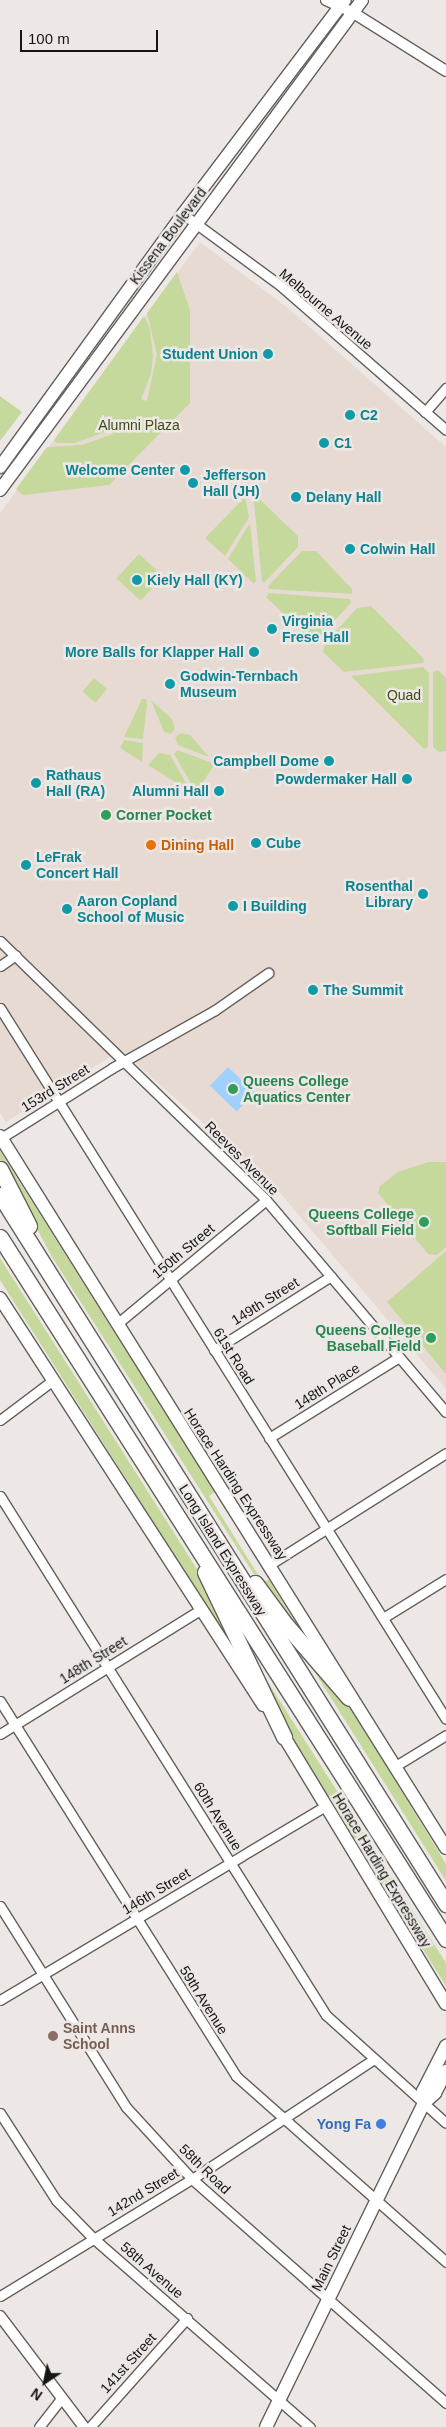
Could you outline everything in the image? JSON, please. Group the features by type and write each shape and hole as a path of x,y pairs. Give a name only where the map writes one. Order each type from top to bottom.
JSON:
{"highway":[{"path":"0,1169 28,1222 50,1276"},
{"name":"Long Island Expressway","path":"0,1195 446,1904"},
{"name":"Long Island Expressway","path":"1,1239 446,1939"},
{"path":"201,1514 286,1625 349,1698"},
{"path":"187,1529 284,1737"}],"main road":[{"name":"Kissena Boulevard","path":"0,490 362,0"},
{"name":"Kissena Boulevard","path":"0,467 183,214 343,2"},
{"name":"Horace Harding Expressway","path":"1,1137 118,1323 207,1471 269,1564 349,1698 397,1765 446,1848"},
{"name":"Horace Harding Expressway","path":"0,1298 200,1610 284,1737 446,2004"},
{"name":"Main Street","path":"424,2103 423,2091 446,2046"},
{"name":"Main Street","path":"266,2427 424,2103 435,2093 446,2071"}],"street":[{"path":"326,0 343,2 352,12 446,71"},
{"name":"Melbourne Avenue","path":"183,214 281,286 446,430"},
{"path":"425,412 446,388"},
{"name":"Reeves Avenue","path":"0,941 266,1200 446,1412"},
{"path":"0,966 16,955"},
{"name":"153rd Street","path":"1,1137 125,1062 216,1010 268,973"},
{"name":"61st Road","path":"0,1008 446,1719"},
{"name":"150th Street","path":"118,1323 266,1200"},
{"name":"149th Street","path":"214,1350 331,1276"},
{"name":"148th Place","path":"269,1438 399,1357"},
{"path":"0,1420 52,1381"},
{"path":"269,1564 446,1453"},
{"name":"60th Avenue","path":"0,1496 326,2015 446,2123"},
{"path":"383,1618 446,1579"},
{"name":"148th Street","path":"0,1734 200,1610"},
{"name":"59th Avenue","path":"0,1701 236,2076 283,2120 446,2262"},
{"path":"397,1765 446,1735"},
{"name":"146th Street","path":"0,2000 326,1806"},
{"name":"58th Road","path":"0,1906 126,2106 192,2179 446,2403"},
{"name":"142nd Street","path":"0,2296 192,2179 374,2059"},
{"name":"58th Avenue","path":"0,2113 56,2200 93,2238 310,2427"},
{"path":"0,2316 84,2427"},
{"name":"141st Street","path":"90,2427 186,2318"},
{"path":"39,2427 62,2398"}],"shaded area":[{"path":"200,242 288,308 446,447 446,1389 275,1187 121,1050 6,1122 0,1113 0,513"}],"green space":[{"name":"Alumni Plaza","path":"177,272 190,310 190,403 109,485 23,495 16,489 47,447 82,445 113,434 111,430 75,443 56,443 54,440 144,316 150,329 153,356 151,374 141,399 147,401 157,354 147,313"},
{"path":"0,396 22,412 0,441"},
{"path":"253,493 298,536 298,547 264,583 262,581"},
{"path":"245,497 249,517 225,556 205,538"},
{"path":"250,523 256,582 254,584 228,559"},
{"path":"302,551 316,551 352,589 352,594 269,589 268,586"},
{"path":"139,554 163,577 141,601 116,578"},
{"path":"269,593 350,599 351,603 319,637 310,639 266,597"},
{"path":"371,606 424,659 423,663 344,672 323,652 325,643 357,608"},
{"name":"Quad","path":"423,667 429,673 428,747 424,749 351,676"},
{"path":"438,670 446,678 446,751 439,752 433,747 433,672"},
{"path":"94,678 107,689 95,703 82,692"},
{"path":"142,699 146,699 147,704 143,739 124,737"},
{"path":"151,700 172,719 175,729 171,734 164,732"},
{"path":"181,733 190,735 209,757 178,745 175,738"},
{"path":"124,740 143,743 142,762 120,748"},
{"path":"177,750 215,764 196,792 174,754"},
{"path":"159,753 170,755 191,792 148,765"},
{"path":"0,1151 215,1492 209,1496 257,1573 265,1581 269,1580 300,1630 269,1598 52,1257 0,1160"},
{"name":"Queens College Softball Field","path":"428,1162 446,1162 446,1247 437,1255 428,1254 378,1193 380,1186 398,1172"},
{"name":"Queens College Baseball Field","path":"446,1251 446,1374 387,1302"},
{"path":"0,1258 195,1566 251,1676 0,1280"},
{"path":"299,1647 348,1705 446,1864 446,1881"},
{"path":"259,1668 446,1963 446,1986 297,1749"}],"water":[{"name":"Queens College Aquatics Center","path":"228,1067 255,1093 237,1111 210,1086"}],"place":[{"name":"Student Union","path":"268,354"},
{"name":"C2","path":"350,415"},
{"name":"C1","path":"324,443"},
{"name":"Welcome Center","path":"185,470"},
{"name":"Jefferson Hall (JH)","path":"193,483"},
{"name":"Delany Hall","path":"296,497"},
{"name":"Colwin Hall","path":"350,549"},
{"name":"Kiely Hall (KY)","path":"137,580"},
{"name":"Virginia Frese Hall","path":"272,629"},
{"name":"More Balls for Klapper Hall","path":"254,652"},
{"name":"Godwin-Ternbach Museum","path":"170,684"},
{"name":"Campbell Dome","path":"329,761"},
{"name":"Powdermaker Hall","path":"407,779"},
{"name":"Rathaus Hall (RA)","path":"36,783"},
{"name":"Alumni Hall","path":"219,791"},
{"name":"Corner Pocket","path":"106,815"},
{"name":"Cube","path":"256,843"},
{"name":"Dining Hall","path":"151,845"},
{"name":"LeFrak Concert Hall","path":"26,865"},
{"name":"Rosenthal Library","path":"423,894"},
{"name":"I Building","path":"233,906"},
{"name":"Aaron Copland School of Music","path":"67,909"},
{"name":"The Summit","path":"313,990"},
{"name":"Queens College Aquatics Center","path":"233,1089"},
{"name":"Queens College Softball Field","path":"424,1222"},
{"name":"Queens College Baseball Field","path":"431,1338"},
{"name":"Saint Anns School","path":"53,2036"},
{"name":"Yong Fa","path":"381,2124"}]}
